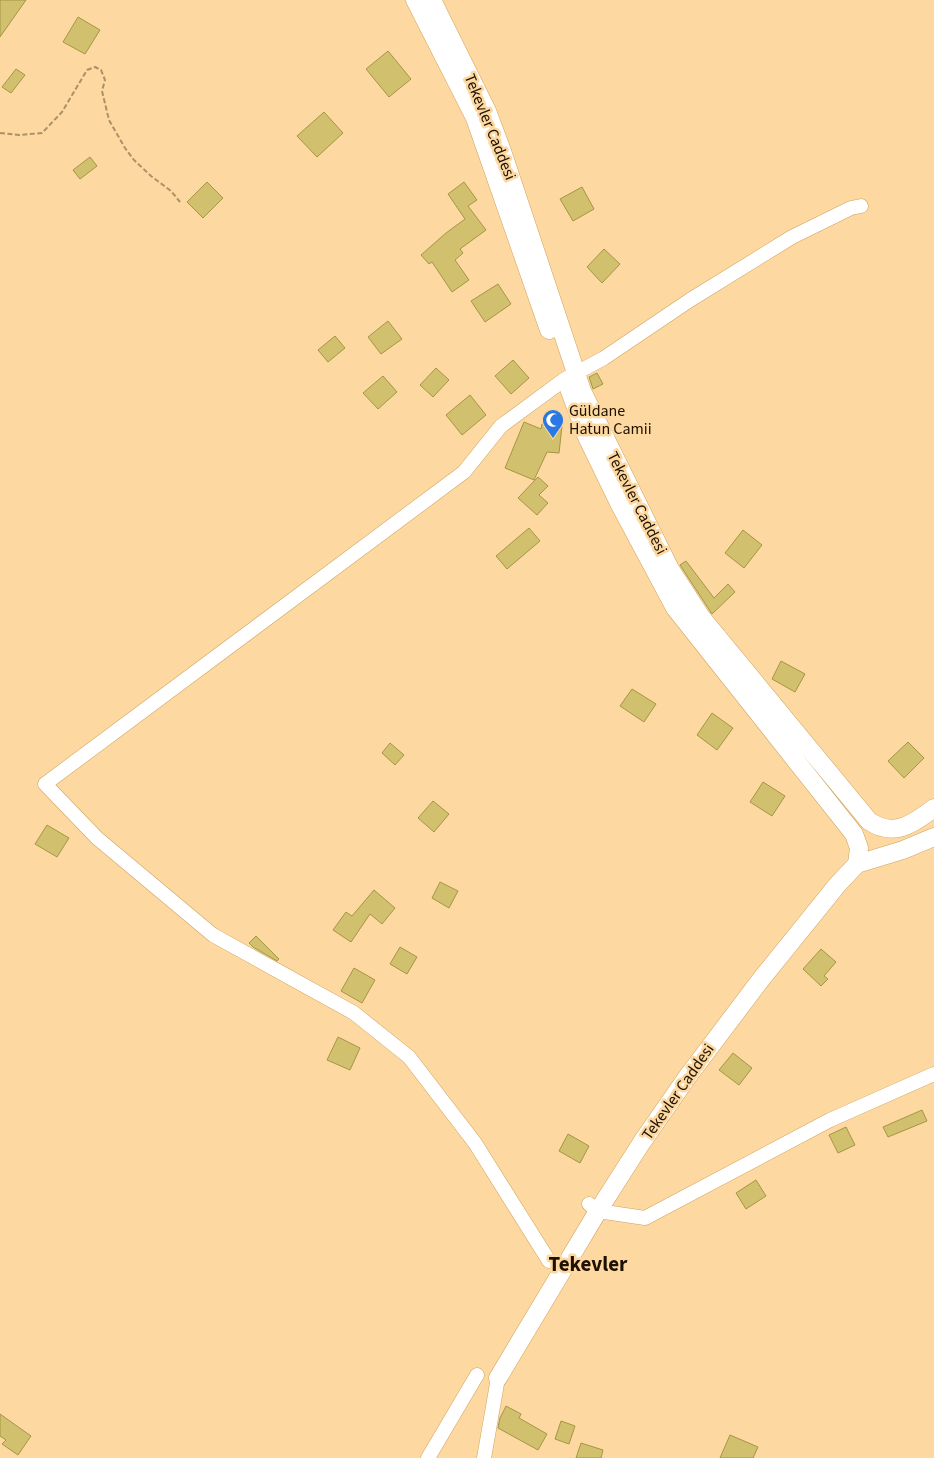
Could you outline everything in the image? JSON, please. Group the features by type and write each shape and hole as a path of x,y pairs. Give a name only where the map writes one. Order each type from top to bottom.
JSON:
{"street":[{"path":"415,0 484,139 570,376 586,435 620,505 676,608 702,644 854,834 860,848 857,864"},
{"name":"Tekevler Caddesi","path":"432,0 480,94 494,128 570,376 594,419 670,569 701,617 869,821 886,829 900,828 921,818 934,808"},
{"path":"549,1262 475,1143 409,1057 354,1013 212,935 98,838 44,784 464,472 501,426 570,376 604,358 690,300 792,237 851,208 861,206"},
{"name":"Tekevler Caddesi","path":"498,1378 594,1208 762,978 838,884 857,864 903,850 934,837"},
{"path":"594,1208 645,1218 830,1120 934,1074"},
{"path":"428,1458 476,1375"},
{"path":"484,1458 498,1378"}],"path":[{"path":"0,132 19,135 42,133 62,112 87,70 95,67 102,70 105,80 102,92 109,120 125,148 134,160 171,191 180,202"}],"building":[{"path":"0,0 26,0 0,37"},
{"path":"78,17 100,30 85,54 63,42"},
{"path":"388,51 411,79 389,97 366,69"},
{"path":"16,69 25,75 11,93 2,87"},
{"path":"324,112 343,133 317,157 297,136"},
{"path":"90,157 97,166 80,179 73,170"},
{"path":"207,182 223,198 203,218 187,202"},
{"path":"464,182 477,200 468,206 486,230 460,249 463,253 455,260 469,280 452,292 432,262 429,264 421,255 465,219 448,194"},
{"path":"582,187 594,209 573,221 560,199"},
{"path":"604,249 620,264 602,283 587,267"},
{"path":"498,284 511,304 485,322 471,301"},
{"path":"388,321 402,339 381,354 368,337"},
{"path":"335,336 345,348 328,362 318,350"},
{"path":"513,360 529,378 511,394 495,376"},
{"path":"436,368 449,380 433,397 420,385"},
{"path":"597,373 603,384 593,389 589,377"},
{"path":"383,376 397,392 378,409 363,393"},
{"path":"470,395 486,415 462,435 446,415"},
{"path":"524,422 541,429 542,424 562,426 559,453 547,452 534,480 505,468"},
{"path":"538,477 548,486 539,495 548,503 537,515 518,498"},
{"path":"529,528 540,541 507,569 496,556"},
{"path":"743,530 762,545 744,568 725,553"},
{"path":"686,561 714,598 728,584 735,592 712,614 680,565"},
{"path":"781,661 805,674 795,692 772,679"},
{"path":"632,689 656,704 644,722 620,706"},
{"path":"712,713 733,728 717,750 697,735"},
{"path":"908,742 924,758 904,778 888,761"},
{"path":"390,743 404,755 395,765 382,753"},
{"path":"763,782 785,796 772,816 750,802"},
{"path":"433,801 449,814 434,832 418,818"},
{"path":"47,825 69,838 57,857 35,844"},
{"path":"440,882 458,891 449,908 432,898"},
{"path":"374,890 395,908 382,924 370,914 351,942 333,930 346,912 352,916"},
{"path":"256,936 279,959 277,961 249,943"},
{"path":"400,947 417,957 407,974 390,964"},
{"path":"821,949 836,962 824,976 828,979 821,986 803,969"},
{"path":"354,968 375,980 362,1003 341,991"},
{"path":"338,1037 360,1048 350,1070 327,1060"},
{"path":"733,1053 752,1068 739,1085 719,1070"},
{"path":"922,1110 927,1121 888,1137 883,1127"},
{"path":"846,1127 855,1145 838,1153 829,1135"},
{"path":"568,1134 589,1146 580,1163 559,1151"},
{"path":"756,1180 766,1196 746,1209 736,1193"},
{"path":"506,1406 521,1414 519,1418 547,1434 538,1450 498,1428 500,1418"},
{"path":"0,1414 31,1436 18,1455 2,1444 6,1440 0,1436"},
{"path":"561,1421 575,1426 569,1444 555,1439"},
{"path":"730,1435 758,1447 753,1458 720,1458"},
{"path":"581,1443 603,1450 601,1458 576,1458"}],"place":[{"name":"Güldane Hatun Camii","path":"553,439"}],"district":[{"name":"Tekevler","path":"588,1264"}]}
